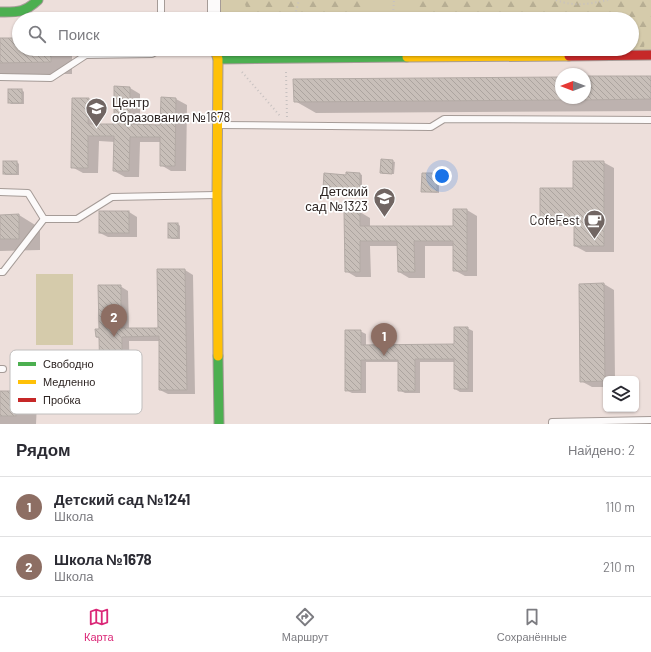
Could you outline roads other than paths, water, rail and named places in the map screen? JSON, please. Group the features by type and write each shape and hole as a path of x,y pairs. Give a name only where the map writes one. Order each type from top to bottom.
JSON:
{"street":[{"path":"0,12 22,12 31,7 38,0"},
{"path":"214,0 214,12"},
{"path":"639,55 651,55"},
{"path":"217,56 219,424"},
{"path":"218,59 529,56"}],"lane":[{"path":"161,0 161,12"},
{"path":"0,77 51,78 84,56"},
{"path":"217,125 431,127 444,119 651,120"},
{"path":"0,192 28,193 44,220"},
{"path":"44,220 77,219 112,197 217,194"},
{"path":"0,272 3,272 44,220"},
{"path":"552,424 552,422 651,420"}],"place":[{"name":"Центр образования №1678","path":"97,128"},
{"name":"Детский сад №1323","path":"384,218"},
{"name":"CofeFest","path":"595,240"},
{"name":"Школа №1678","path":"114,337"},
{"name":"Детский сад №1241","path":"384,356"}]}
